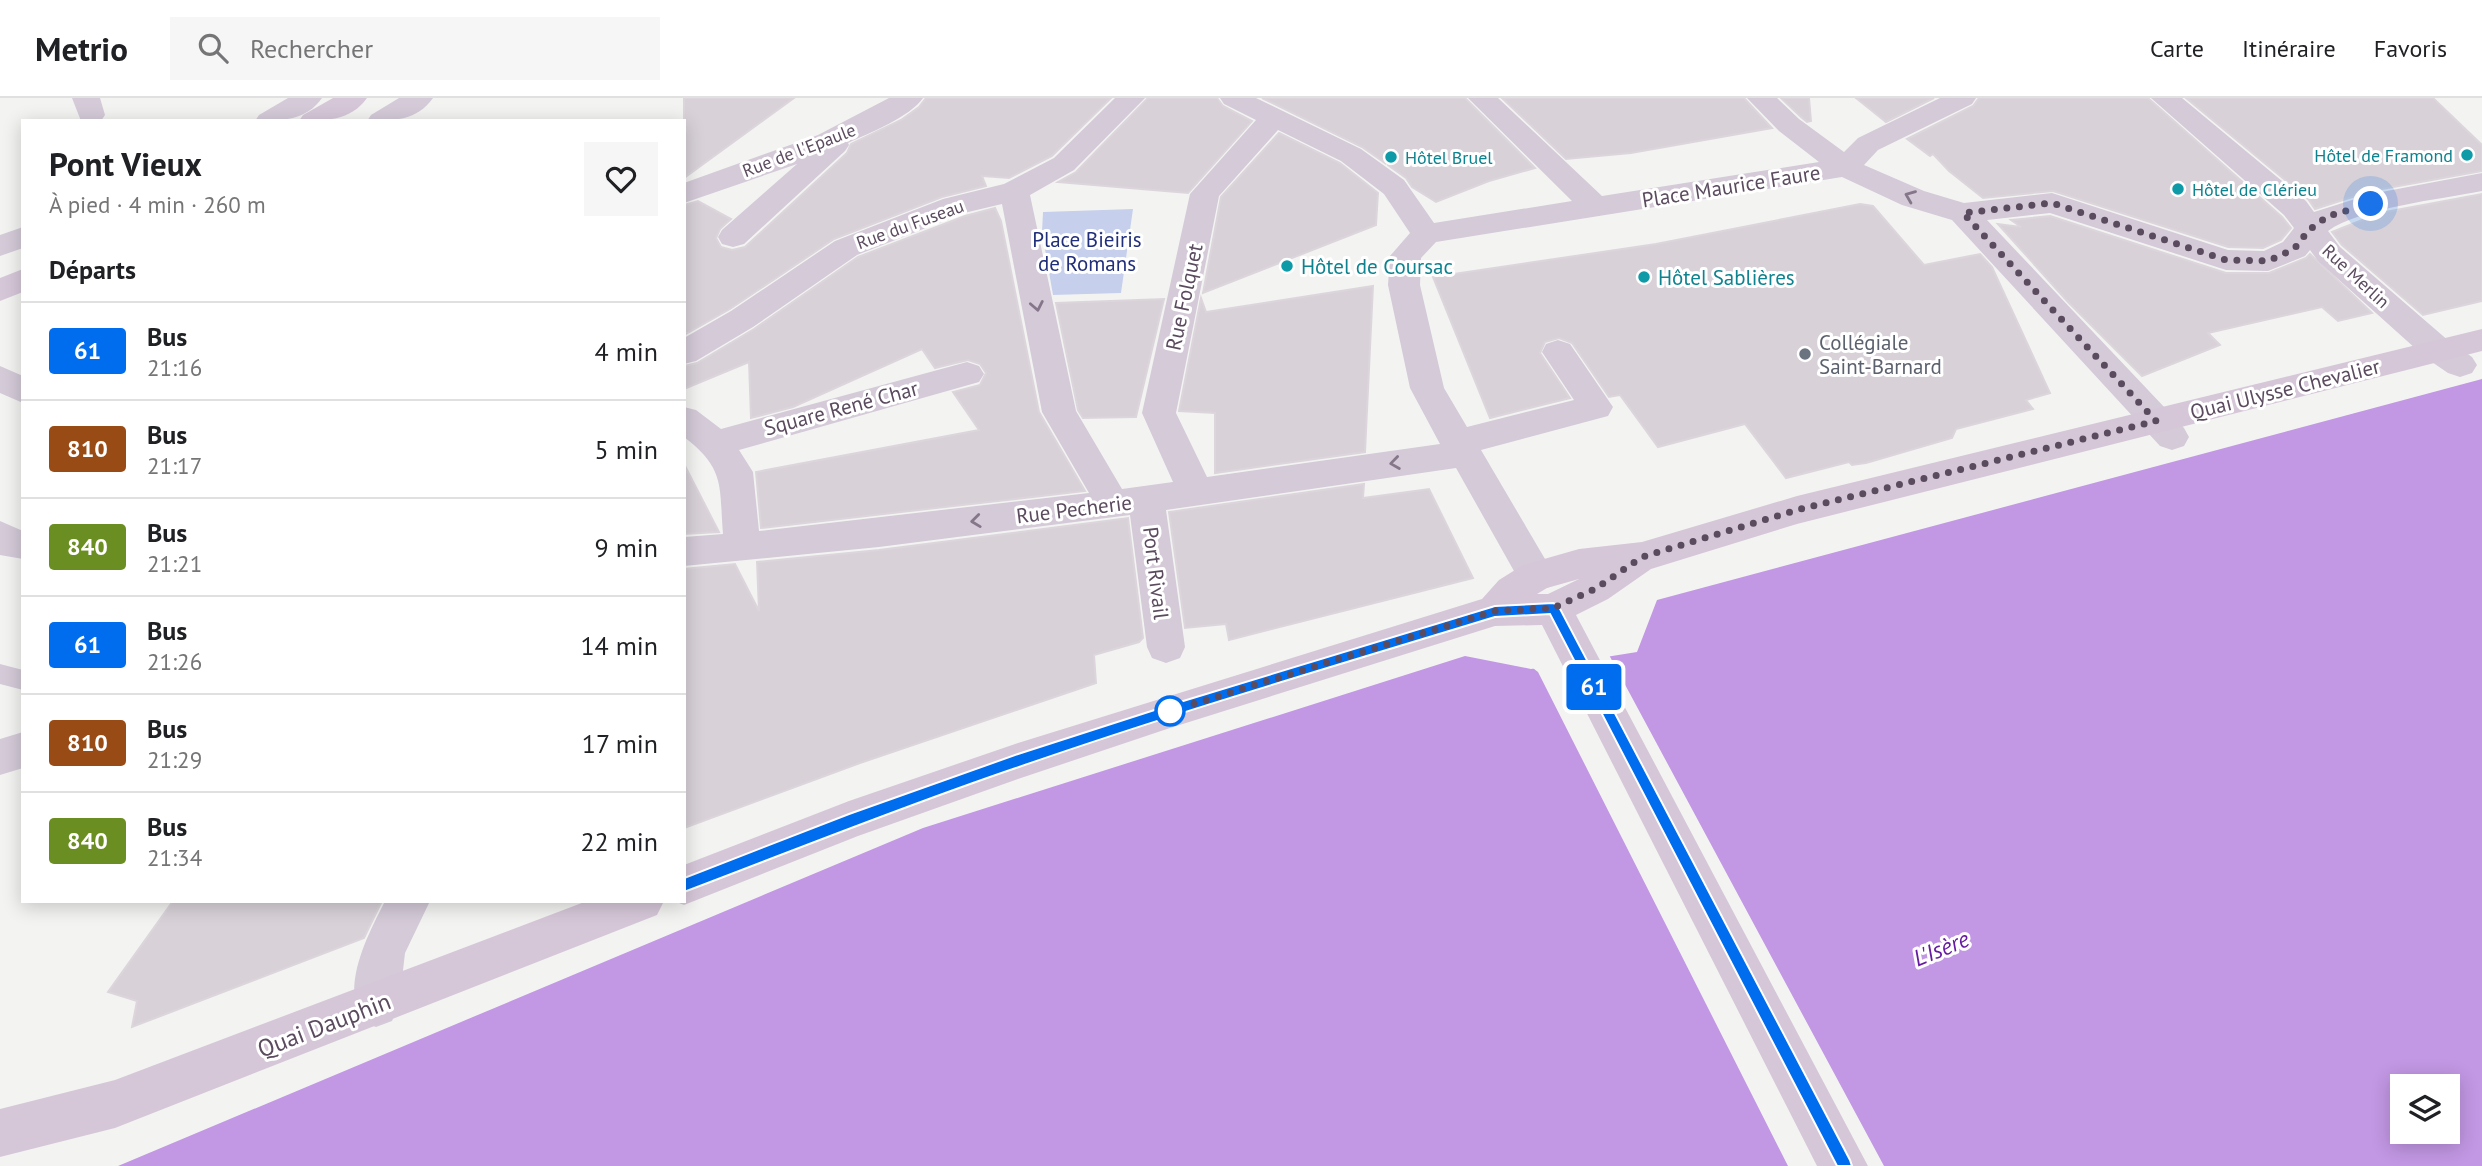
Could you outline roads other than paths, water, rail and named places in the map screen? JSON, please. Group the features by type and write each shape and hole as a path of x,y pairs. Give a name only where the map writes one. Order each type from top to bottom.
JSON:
{"main road":[{"path":"316,119 353,98"},
{"path":"0,290 21,281"},
{"name":"Quai Ulysse Chevalier","path":"1551,604 1595,589 1642,557 1797,510 2164,429 2449,357 2482,340"},
{"path":"686,884 849,820 1018,761 1495,611 1551,604 1843,1166"},
{"name":"Quai Dauphin","path":"0,1133 115,1104 637,903"}],"street":[{"path":"251,98 257,119"},
{"path":"273,119 308,98"},
{"path":"384,119 419,98"},
{"path":"805,135 869,98"},
{"name":"Rue de l'Epaule","path":"686,193 847,133 875,120 909,98"},
{"name":"Rue du Fuseau","path":"686,352 742,319 846,248 954,206 1014,191 1064,164 1131,98"},
{"path":"1234,98 1351,155 1394,187 1426,233 1406,256 1404,285 1427,388 1551,604"},
{"path":"1482,98 1597,208"},
{"path":"1761,98 1789,125 1845,167 1868,144 1962,98"},
{"name":"Rue Merlin","path":"2165,98 2295,208 2329,254 2449,357"},
{"name":"Rue Folquet","path":"1195,492 1159,413 1205,194 1273,118"},
{"path":"733,237 847,133"},
{"name":"Place Maurice Faure","path":"1426,233 1845,167 1913,198 1963,213"},
{"path":"1963,213 2052,203 2226,260 2268,261 2294,249 2309,230 2328,216 2371,204 2482,182"},
{"path":"1014,191 1059,412 1129,501"},
{"path":"1963,213 2164,429"},
{"path":"0,246 21,238"},
{"name":"Rue Pecherie","path":"686,552 1129,501 1460,448 1596,407 1558,352"},
{"name":"Square René Char","path":"716,443 967,374"},
{"path":"0,377 21,390"},
{"path":"686,420 716,443 735,472 742,547"},
{"name":"Port Rivail","path":"1129,501 1166,647"},
{"path":"0,535 11,544 21,545"},
{"path":"0,757 21,751"},
{"path":"376,1005 383,951 407,903"}],"lane":[{"path":"0,674 21,679"}],"water":[{"name":"L'Isère","path":"2482,379 2482,1166 118,1166 923,828 1465,656 1531,669 1637,652 1657,600"}],"place":[{"name":"Hôtel de Framond","path":"2467,155"},
{"name":"Hôtel Bruel","path":"1391,157"},
{"name":"Hôtel de Clérieu","path":"2178,189"},
{"name":"Hôtel de Coursac","path":"1287,266"},
{"name":"Hôtel Sablières","path":"1644,277"},
{"name":"Collégiale Saint-Barnard","path":"1805,354"}],"park label":[{"name":"Place Bieiris de Romans","path":"1087,251"}]}
